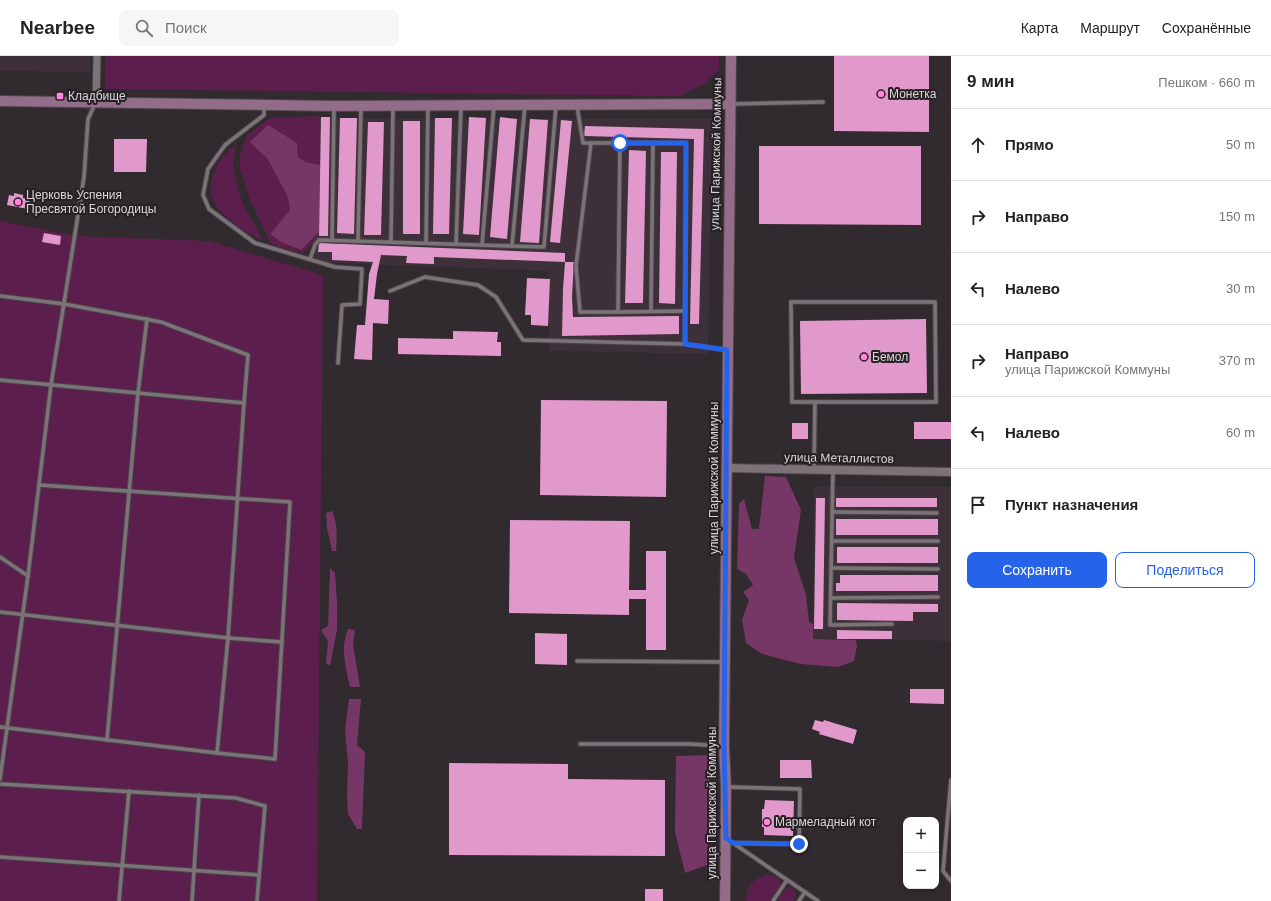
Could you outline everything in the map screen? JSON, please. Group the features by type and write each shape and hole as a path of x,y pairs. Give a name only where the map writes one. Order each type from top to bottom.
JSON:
{"main road":[{"name":"улица Парижской Коммуны","path":"726,901 729,840 724,746 730,56"},
{"path":"0,101 334,106 730,104"}],"street":[{"path":"96,56 96,103"},
{"name":"улица Металлистов","path":"727,468 951,472"}],"lane":[{"path":"730,104 823,102"},
{"path":"0,779 28,576 51,385 84,177 88,119 96,103"},
{"path":"264,105 264,115 225,145 208,168 203,195 209,209 255,243 335,267 362,268 360,304 342,305 338,363"},
{"path":"426,243 428,105"},
{"path":"456,244 461,105"},
{"path":"482,245 494,105"},
{"path":"512,246 525,105"},
{"path":"310,259 315,245 319,240 332,239 544,247 556,105"},
{"path":"576,105 583,143 686,143 685,344"},
{"path":"332,239 334,106"},
{"path":"358,240 361,106"},
{"path":"391,241 393,106"},
{"path":"591,143 576,266 580,312 685,310"},
{"path":"618,312 620,143"},
{"path":"651,311 653,143"},
{"path":"390,291 425,277 478,285 496,297 522,340 685,344 727,350"},
{"path":"0,296 64,304 161,322 248,355 228,638 217,753"},
{"path":"791,302 935,302 936,402 815,402 792,402 791,302"},
{"path":"108,740 138,393 147,319"},
{"path":"0,380 244,403"},
{"path":"814,470 815,402"},
{"path":"833,470 830,625 892,624"},
{"path":"0,727 275,759 290,502 39,485"},
{"path":"832,512 937,513"},
{"path":"832,541 938,541"},
{"path":"0,557 28,576"},
{"path":"831,568 938,569"},
{"path":"831,598 938,597"},
{"path":"0,612 22,616 228,638 282,642"},
{"path":"577,661 725,662"},
{"path":"580,744 690,744 724,746"},
{"path":"951,780 943,871 951,881"},
{"path":"0,784 236,798 264,806 257,901"},
{"path":"726,787 800,789 799,844 729,840"},
{"path":"119,901 129,791"},
{"path":"192,901 199,795"},
{"path":"729,840 818,901"},
{"path":"0,857 259,875"},
{"path":"773,901 787,880"},
{"path":"799,901 805,892"}],"shaded area":[{"path":"0,56 90,56 90,72 0,71"},
{"path":"105,56 719,56 719,69 705,83 680,96 105,89"},
{"path":"320,116 320,165 305,162 297,157 251,142 267,158 288,197 290,210 270,235 301,250 319,232 319,236 303,253 276,246 270,242 251,202 240,170 240,154 247,135 270,118"},
{"path":"313,118 712,119 708,354 549,351 549,271 311,262"},
{"path":"268,125 297,143 298,157 305,162 320,165 319,232 301,250 281,242 270,234 290,210 288,197 267,158 250,142"},
{"path":"236,145 233,160 236,182 243,204 263,240 239,228 224,215 213,200 211,193 212,182 218,164 223,156"},
{"path":"0,221 75,236 209,241 323,275 317,901 0,901"},
{"path":"765,476 786,477 801,510 794,558 806,595 809,622 813,624 813,639 856,640 857,646 854,661 838,667 801,664 762,654 746,643 742,620 749,600 743,592 753,585 746,574 737,569 739,504 744,499 752,529 759,529"},
{"path":"814,486 951,487 951,641 813,639"},
{"path":"332,511 337,536 336,551 332,551 327,528 326,513"},
{"path":"330,568 335,573 337,630 330,666 326,663 328,641 321,630 328,626"},
{"path":"348,629 355,630 353,644 360,687 350,687 347,673 344,658 344,643"},
{"path":"349,699 361,699 357,745 365,752 362,829 357,829 348,814 348,764 345,729"},
{"path":"710,755 707,865 685,873 675,832 676,756"},
{"path":"765,875 773,875 779,879 781,884 769,901 746,901 747,891 751,884 756,879"},
{"path":"787,888 792,888 795,892 796,895 793,901 777,901"}],"building":[{"name":"Монетка","path":"834,56 929,56 929,132 834,131"},
{"path":"321,117 330,117 328,236 319,236"},
{"path":"469,117 486,118 479,235 463,234"},
{"path":"500,117 517,119 507,239 490,237"},
{"path":"340,118 357,118 354,234 337,233"},
{"path":"435,118 452,118 449,234 433,234"},
{"path":"530,119 548,120 539,243 520,242"},
{"path":"561,120 572,121 560,243 550,242"},
{"path":"403,121 420,121 420,234 403,234"},
{"path":"368,122 384,122 381,235 364,235"},
{"path":"585,126 704,129 699,324 690,324 694,139 584,136"},
{"path":"114,139 147,139 146,172 114,172"},
{"path":"759,146 921,146 921,225 759,224"},
{"path":"629,150 646,151 643,303 625,303"},
{"path":"661,152 677,152 675,304 659,303"},
{"name":"Церковь Успения Пресвятой Богородицы","path":"14,193 23,195 23,198 30,199 28,209 7,205 9,195 14,196"},
{"path":"44,233 61,236 60,245 42,242"},
{"path":"319,243 565,253 565,262 434,257 434,264 406,263 407,256 381,255 374,299 389,300 388,324 373,323 372,360 354,359 357,325 365,325 369,274 373,262 332,260 332,252 318,252"},
{"path":"565,262 574,262 572,297 573,317 679,316 679,334 562,336"},
{"path":"527,278 550,279 548,326 531,325 531,315 525,315"},
{"name":"Бемол","path":"926,319 927,393 801,394 800,321"},
{"path":"453,331 498,332 497,342 501,342 501,356 398,354 398,338 453,339"},
{"path":"541,400 667,401 666,497 540,495"},
{"path":"914,422 951,422 951,439 914,439"},
{"path":"792,423 808,423 808,439 792,439"},
{"path":"816,498 825,498 823,629 814,629"},
{"path":"836,498 937,498 937,507 836,507"},
{"path":"836,519 938,519 938,535 836,535"},
{"path":"510,520 630,521 629,590 646,590 646,551 666,551 666,650 646,650 646,599 629,599 629,615 509,613"},
{"path":"837,547 938,547 938,563 837,563"},
{"path":"840,575 938,575 938,591 836,591 836,583 840,583"},
{"path":"837,603 938,604 938,612 913,612 913,621 837,620"},
{"path":"837,630 892,631 892,639 837,639"},
{"path":"535,633 567,634 567,665 535,664"},
{"path":"910,689 944,689 944,704 910,703"},
{"path":"815,720 823,722 824,720 857,730 853,744 819,734 820,732 812,729"},
{"path":"780,760 811,760 812,778 780,778"},
{"path":"449,763 568,764 568,779 665,780 665,856 449,855"},
{"path":"765,800 794,801 793,836 764,835 764,827 762,827 762,809 764,809"},
{"path":"645,889 663,889 663,901 645,901"}],"place":[{"name":"Монетка","path":"881,94"},
{"name":"Кладбище","path":"60,96"},
{"name":"Церковь Успения Пресвятой Богородицы","path":"18,202"},
{"name":"Бемол","path":"864,357"},
{"name":"Мармеладный кот","path":"767,822"}],"route":[{"path":"620,143 686,143 685,344 727,350 724,746 726,838 733,843 799,844"}]}
